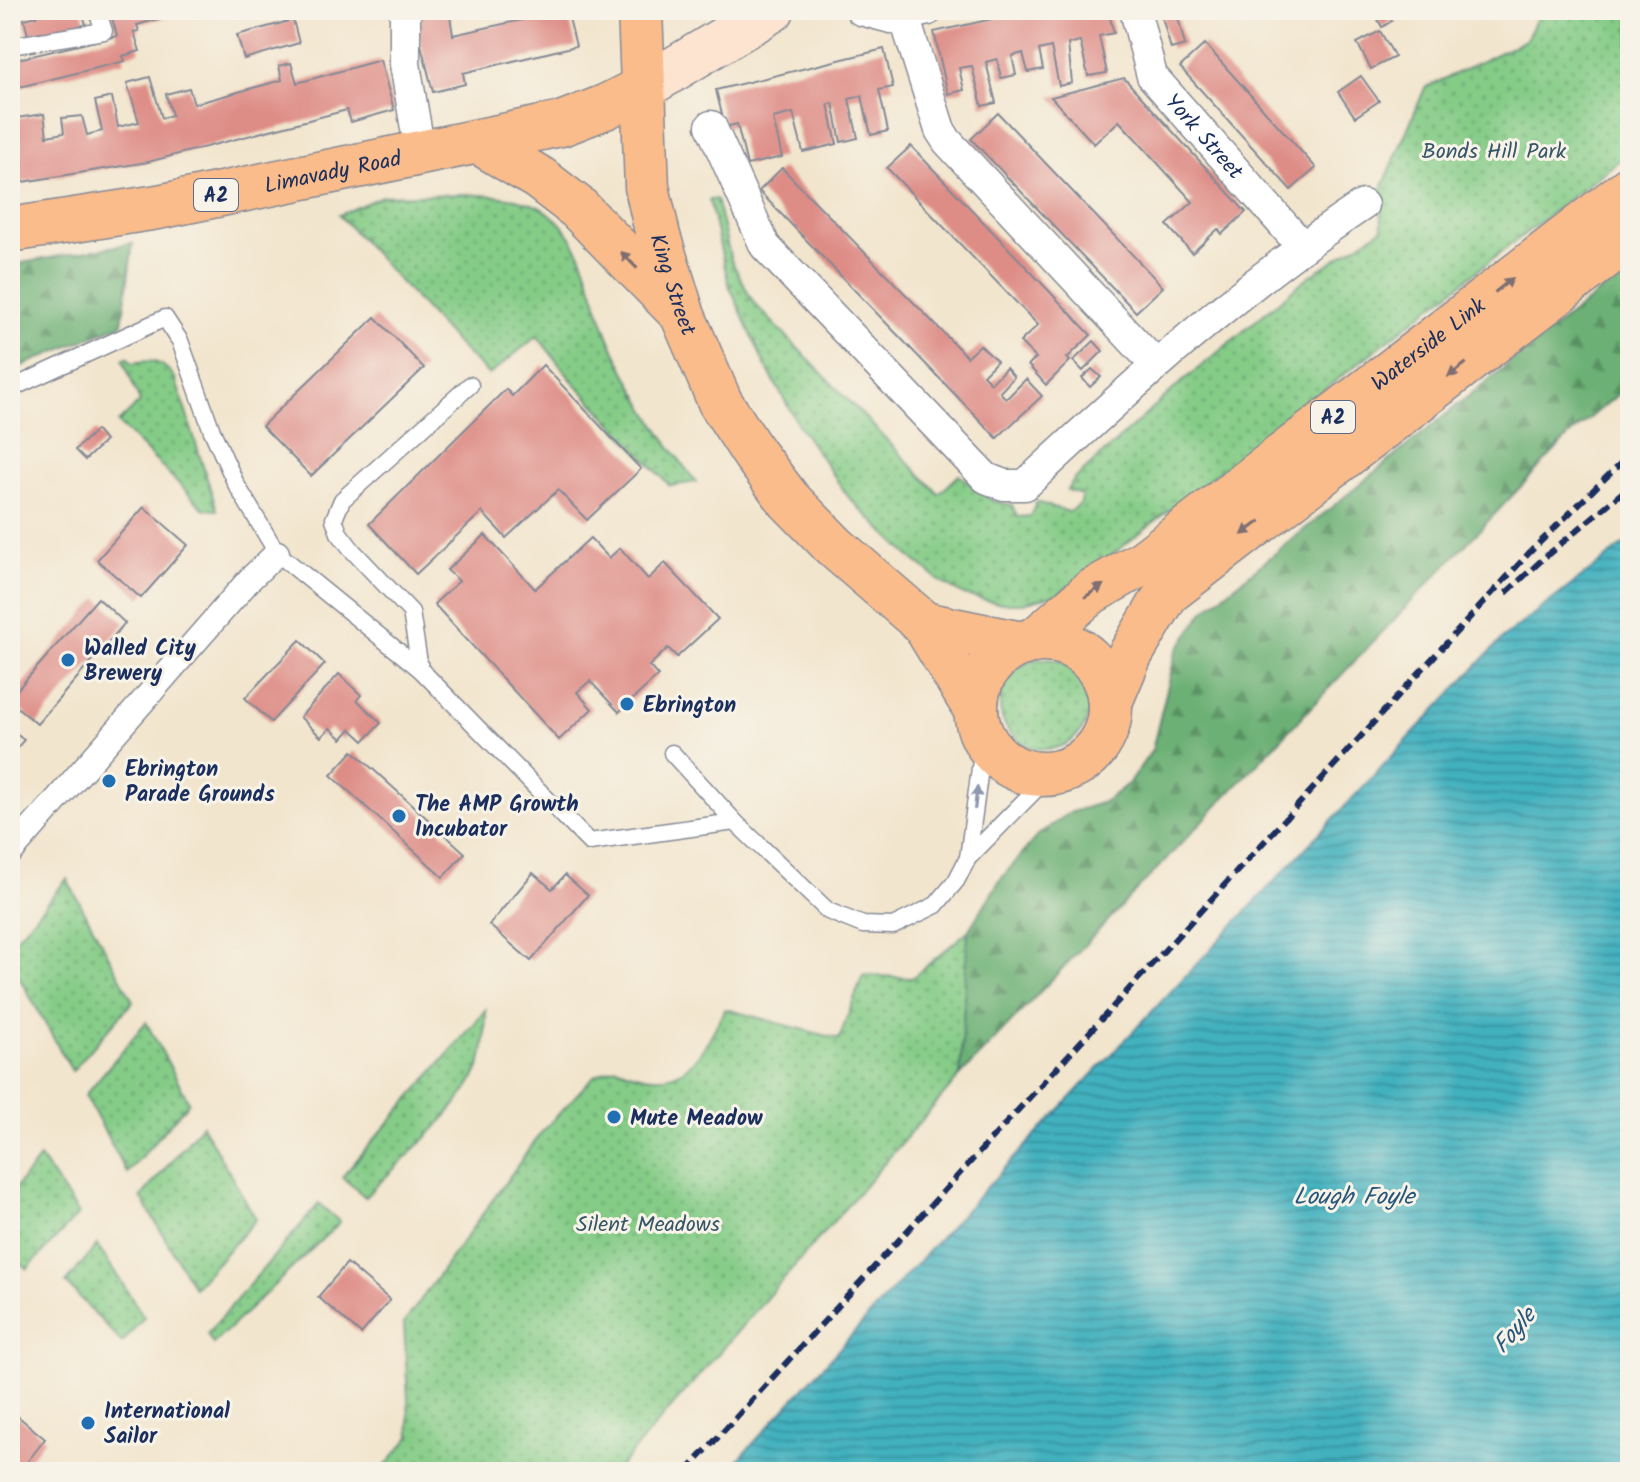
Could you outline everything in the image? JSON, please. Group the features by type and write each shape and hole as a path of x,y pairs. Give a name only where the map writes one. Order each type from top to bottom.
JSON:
{"highway":[{"name":"King Street","path":"640,10 647,187 658,236 683,316 720,402 789,500 835,547 924,624 980,724"},
{"name":"A2","path":"420,152 561,124 641,89"},
{"path":"479,142 539,178 578,208 683,316"},
{"name":"Limavady Road","path":"10,230 158,207 420,152"},
{"name":"Waterside Link","path":"980,724 980,685 991,665 1004,653 1028,642 1091,592 1144,562 1630,188"},
{"name":"Waterside Link","path":"1051,774 1078,765 1098,746 1107,726 1110,702 1130,655 1167,593 1630,237"},
{"name":"King Street","path":"924,624 1028,642"},
{"path":"1028,642 1055,642 1081,653 1094,663 1110,702"},
{"path":"980,724 1003,761 1035,774 1051,774"}],"main road":[{"path":"641,89 762,11"}],"street":[{"path":"405,10 405,64 420,152"},
{"path":"861,10 891,18 916,13 940,130 947,141 1155,364"},
{"name":"York Street","path":"1135,10 1152,76 1302,246"},
{"path":"711,126 765,246 986,478 1004,485 1025,485 1155,364 1302,246 1363,205"},
{"path":"10,853 277,553"}],"lane":[{"path":"10,46 104,31 97,10"},
{"path":"10,389 165,318 180,341 212,431 236,484 277,553 420,669 589,842 735,822"},
{"path":"420,669 411,612 353,551 339,533 334,519 342,500 470,385"},
{"path":"968,858 980,724"},
{"path":"672,753 735,822 828,911 863,925 893,926 936,905 956,881 968,858 1051,774"}],"green space":[{"name":"Bonds Hill Park","path":"1541,10 1630,10 1630,152 1082,578 1057,594 1023,603 998,603 964,595 941,582 907,554 850,499 799,426 764,363 729,285 709,200 716,199 731,260 753,302 939,494 959,475 993,501 1012,505 1017,517 1031,516 1036,502 1069,512 1081,503 1081,495 1067,490 1074,480 1174,389 1308,277 1382,229 1381,191 1425,88 1526,40"},
{"path":"466,194 530,203 549,213 562,226 581,257 605,328 630,381 661,433 696,482 670,486 570,378 537,336 489,375 339,215 382,196"},
{"path":"133,243 122,324 10,371 10,265"},
{"path":"1630,268 1630,384 1569,436 960,1076 968,931 1000,880 1037,836 1069,813 1104,802 1129,783 1152,750 1176,652 1204,611"},
{"path":"127,357 132,363 145,361 161,365 175,378 217,510 204,509 118,423 140,402 123,359"},
{"path":"1045,659 1062,663 1077,672 1086,687 1090,704 1086,721 1077,736 1062,745 1045,749 1028,745 1013,736 1004,721 1000,704 1004,687 1013,672 1028,663"},
{"path":"67,879 133,1001 72,1071 10,961 10,945"},
{"name":"Silent Meadows","path":"968,931 960,1076 615,1472 380,1472 410,1437 404,1323 541,1133 594,1076 616,1067 657,1077 673,1075 685,1069 706,1045 725,1009 839,1039 863,975 912,978"},
{"path":"486,1010 482,1057 468,1088 427,1137 365,1197 342,1177"},
{"path":"146,1022 189,1102 127,1173 85,1095"},
{"path":"202,1125 256,1219 194,1288 141,1197"},
{"path":"40,1158 79,1214 27,1269 10,1253 10,1194"},
{"path":"319,1204 340,1222 213,1344 207,1334"},
{"path":"97,1245 144,1317 122,1343 66,1283"}],"water":[{"name":"Lough Foyle","path":"1630,540 1630,1472 727,1472 970,1205 1504,637"}],"building":[{"path":"36,10 82,10 86,25 42,36 41,32 28,35 24,19 37,16"},
{"path":"110,10 187,11 137,25 139,31 134,32 140,51 123,56 125,61 15,88 17,101 10,102 10,61 117,36"},
{"path":"420,10 449,10 453,35 567,10 576,46 463,73 465,84 433,92 416,25 420,24"},
{"path":"1033,10 1108,10 1114,33 1099,36 1107,73 1088,76 1080,41 1068,44 1072,83 1059,86 1051,47 1039,50 1043,69 1028,72 1023,53 1012,56 1016,75 1001,78 997,59 986,62 996,103 982,106 972,66 959,68 964,90 948,94 934,32"},
{"path":"1160,10 1176,10 1185,45 1171,49"},
{"path":"1385,10 1392,21 1382,27 1374,12"},
{"path":"293,20 299,43 244,59 237,35"},
{"path":"1380,31 1395,57 1371,69 1357,43"},
{"path":"1205,44 1316,168 1291,190 1180,67"},
{"path":"884,49 893,87 879,90 888,131 871,135 862,96 849,99 858,138 841,142 833,103 828,104 837,144 803,152 793,113 773,118 782,157 747,165 737,124 725,127 716,90"},
{"path":"380,60 394,110 351,122 347,110 148,162 10,184 10,141 19,140 16,118 44,114 47,136 64,133 62,118 82,116 87,135 102,131 95,101 112,97 118,127 139,122 127,83 150,77 162,118 172,115 166,94 189,88 194,104 282,80 279,66 291,63 297,83"},
{"path":"1361,76 1379,101 1355,117 1338,92"},
{"path":"1124,78 1246,212 1222,234 1218,229 1192,253 1167,225 1193,202 1119,121 1094,144 1051,97"},
{"path":"998,113 1163,287 1136,312 971,139"},
{"path":"911,146 1091,335 1067,358 1070,361 1046,385 1028,365 1036,358 1020,342 1038,325 887,168"},
{"path":"782,168 967,357 980,345 997,361 983,375 991,383 1006,368 1014,377 1000,392 1006,399 1026,379 1042,396 997,438 759,191"},
{"path":"375,317 424,368 311,476 262,426"},
{"path":"1094,341 1103,351 1083,371 1073,361"},
{"path":"543,365 641,469 587,520 558,490 506,538 482,512 416,574 369,524 506,389 512,396"},
{"path":"1092,369 1101,377 1090,387 1082,378"},
{"path":"96,430 105,441 85,460 75,450"},
{"path":"144,507 188,545 141,598 97,560"},
{"path":"485,535 535,589 590,538 609,558 620,548 648,579 665,563 718,619 677,657 668,648 649,666 658,676 619,712 590,681 577,692 592,709 559,740 434,604 459,581 447,570"},
{"name":"Walled City Brewery","path":"98,598 125,623 37,724 10,698"},
{"path":"300,640 325,664 271,722 245,698"},
{"path":"339,674 361,695 357,700 381,723 364,741 351,729 342,739 330,728 321,737 300,717"},
{"path":"10,729 24,740 10,756"},
{"path":"353,751 465,853 443,877 331,775"},
{"path":"533,873 552,889 565,875 588,895 531,961 489,925"},
{"path":"347,1263 390,1300 361,1334 318,1297"},
{"path":"14,1413 45,1439 28,1461 42,1472 10,1472 10,1418"}],"railway":[{"path":"686,1472 1529,553 1630,454"},
{"path":"1506,593 1630,486"}],"place":[{"name":"Walled City Brewery","path":"68,660"},
{"name":"Ebrington","path":"627,704"},
{"name":"Ebrington Parade Grounds","path":"109,781"},
{"name":"The AMP Growth Incubator","path":"399,816"},
{"name":"Mute Meadow","path":"614,1117"},
{"name":"International Sailor","path":"88,1423"}],"water label":[{"name":"Foyle","path":"1514,1330"}]}
